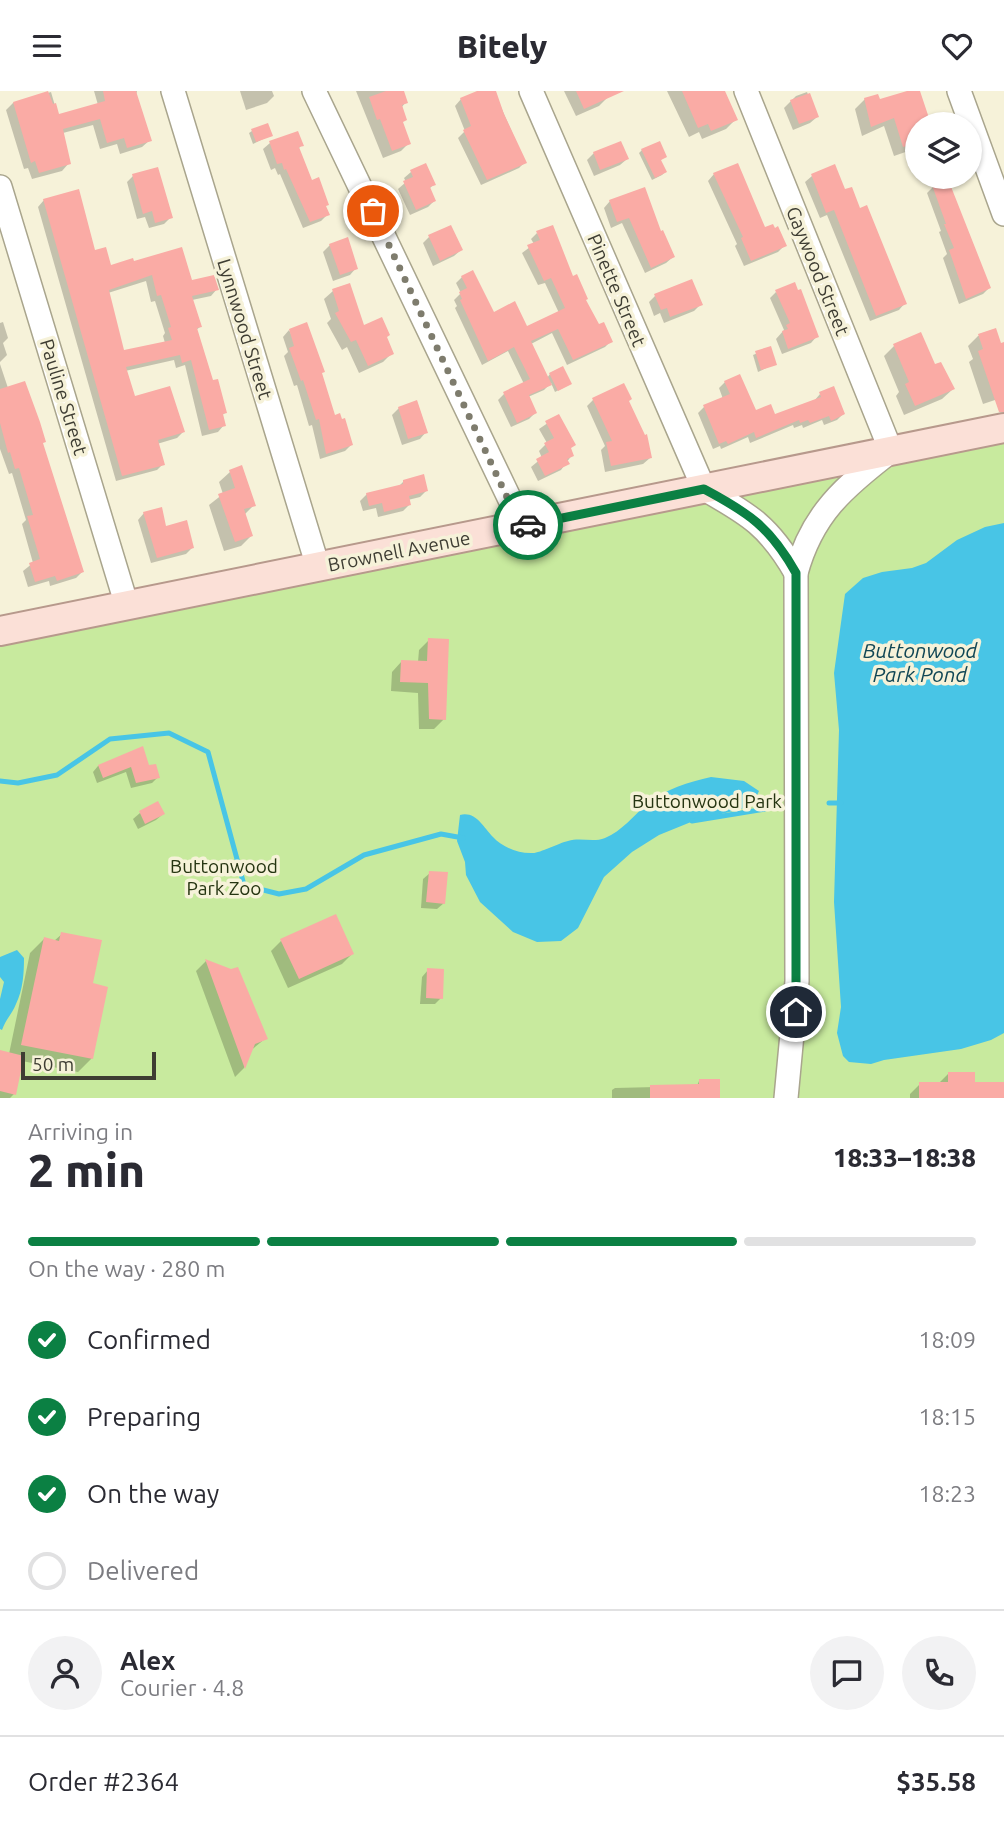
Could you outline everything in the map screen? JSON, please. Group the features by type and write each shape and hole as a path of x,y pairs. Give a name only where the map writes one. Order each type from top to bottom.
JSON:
{"main road":[{"name":"Brownell Avenue","path":"0,631 1004,428"}],"street":[{"name":"Lynnwood Street","path":"173,91 318,567"},
{"path":"314,91 408,282 521,527"},
{"name":"Pinette Street","path":"531,91 704,489"},
{"name":"Gaywood Street","path":"746,91 891,451"},
{"path":"960,91 1004,214"},
{"name":"Pauline Street","path":"0,187 127,606"},
{"path":"786,1098 797,981 796,573 806,543 824,512 847,485 891,451"},
{"path":"704,489 762,525 775,538 796,573"}],"green space":[{"name":"Buttonwood Park","path":"1004,440 1004,1098 0,1098 0,642"}],"water":[{"name":"Buttonwood Park Pond","path":"1004,523 1004,1033 961,1049 871,1064 849,1062 843,1056 837,1033 841,1007 834,902 839,730 834,673 845,594 863,578 926,563 957,540 985,527"},
{"path":"711,777 744,781 759,791 752,806 691,822 659,835 632,852 604,877 578,928 561,941 537,942 513,932 480,902 466,875 465,862 457,841 460,815 466,814 475,818 506,847 536,853 573,840 605,838 662,794"},
{"path":"17,950 24,958 22,987 2,1030 0,999 4,982 0,977 0,957"}],"building":[{"path":"48,91 59,114 105,101 103,91 136,91 152,141 127,148 124,138 107,143 100,119 63,129 71,164 39,173 35,161 31,163 13,102"},
{"path":"386,91 404,91 408,103 402,105 407,120 403,122 411,144 392,151 369,97"},
{"path":"477,91 496,91 527,163 487,180 463,130 471,126 460,98"},
{"path":"576,91 624,91 584,109"},
{"path":"682,91 725,91 738,120 711,131 708,124 698,128"},
{"path":"907,91 920,91 927,112 905,112 905,146 894,118 871,127 864,98 878,94 880,99"},
{"path":"810,93 819,117 799,124 790,100"},
{"path":"268,123 273,136 256,142 251,129"},
{"path":"298,131 304,146 299,147 312,180 319,177 329,205 326,206 330,215 310,222 286,169 284,170 282,163 277,164 269,141"},
{"path":"621,141 629,159 600,170 593,152"},
{"path":"660,141 667,157 661,160 667,172 655,178 641,149"},
{"path":"426,163 436,185 430,187 436,201 416,210 403,181 413,177 410,170"},
{"path":"738,163 765,227 773,224 775,228 778,226 787,246 751,261 741,238 743,237 713,173"},
{"path":"835,164 845,189 852,187 860,208 867,205 907,304 876,316 834,210 826,213 811,174"},
{"path":"158,167 173,218 155,223 152,211 143,214 132,174"},
{"path":"645,187 661,231 663,230 675,257 651,268 629,218 617,222 609,200"},
{"path":"79,189 95,250 106,247 111,265 182,247 192,280 214,275 219,290 192,296 202,327 197,328 213,380 218,379 227,413 223,414 226,426 209,430 191,360 182,363 180,355 126,367 135,396 170,386 185,432 158,440 165,465 122,476 43,199","holes":["152,275 157,296 161,295 171,327 168,328 172,340 124,350 109,290"]},
{"path":"933,189 952,189 991,288 966,299 949,250 954,248"},
{"path":"451,225 463,250 440,261 428,235"},
{"path":"553,225 573,276 577,274 588,299 586,300 599,324 604,322 613,342 573,360 558,329 531,341 552,385 529,395 537,413 517,423 503,392 530,379 514,347 488,361 460,300 462,299 459,292 467,288 461,276 473,270 494,312 515,301 527,326 565,308 551,278 544,281 527,245 540,240 536,231"},
{"path":"348,237 358,269 340,275 329,244"},
{"path":"692,279 703,305 670,317 667,308 661,310 654,294"},
{"path":"795,282 798,290 801,289 819,337 788,349 782,331 788,329 786,325 790,323 775,290"},
{"path":"350,283 364,325 382,317 390,335 387,337 394,354 368,366 356,340 351,342 335,313 339,311 332,289"},
{"path":"307,322 325,372 322,373 335,415 340,413 342,419 345,418 353,445 326,454 319,419 316,420 289,348 294,346 289,329"},
{"path":"996,328 1001,343 1004,342 1004,412 999,412 978,351 983,349 978,334"},
{"path":"921,332 935,364 941,362 955,389 915,406 905,384 909,382 893,344"},
{"path":"771,346 777,365 761,370 755,351"},
{"path":"563,366 572,384 558,391 549,373"},
{"path":"740,374 756,410 771,404 775,414 821,397 819,392 834,386 845,414 831,421 829,416 810,423 808,420 800,423 799,420 756,438 754,432 728,444 726,441 719,444 703,405 730,394 724,381"},
{"path":"25,381 40,422 46,442 43,443 84,572 57,581 55,576 35,582 29,563 40,559 27,516 33,515 19,468 15,469 10,452 8,453 0,423 0,389"},
{"path":"624,383 632,399 629,401 645,435 647,434 652,458 611,466 606,442 612,441 592,398"},
{"path":"417,400 428,433 408,439 398,407"},
{"path":"559,414 576,445 571,448 574,456 567,459 570,464 545,476 536,459 549,452 544,443 554,438 545,421"},
{"path":"242,465 256,506 244,509 253,536 235,542 218,494 235,488 229,470"},
{"path":"424,474 428,491 409,496 411,505 384,512 382,503 369,506 366,493 403,484 403,480"},
{"path":"162,507 166,526 187,520 194,548 157,558 143,512"},
{"path":"428,638 449,639 446,720 429,719 428,683 400,682 401,660 427,661"},
{"path":"143,746 149,765 156,764 160,778 136,783 131,767 103,778 98,765"},
{"path":"158,801 165,814 145,824 139,811"},
{"path":"429,871 448,872 445,904 426,902"},
{"path":"336,914 354,954 299,979 280,939"},
{"path":"61,932 102,940 93,983 108,987 93,1059 21,1045 44,937 59,941"},
{"path":"205,959 231,969 238,967 268,1039 255,1044 245,1069"},
{"path":"427,968 444,969 443,999 426,998"},
{"path":"0,1050 24,1056 16,1095 0,1091"},
{"path":"948,1072 975,1072 975,1082 1004,1082 1004,1098 919,1098 919,1082 948,1082"},
{"path":"699,1079 720,1079 720,1098 650,1098 650,1085 699,1084"}],"waterway":[{"path":"0,781 18,783 57,775 110,739 169,733 208,752 244,885 279,894 306,889 364,855 441,834 463,838"},
{"path":"829,803 841,803"},
{"path":"692,821 765,809"}],"way so far":[{"path":"373,211 521,527 528,525"}],"route":[{"path":"528,525 704,489 762,525 775,538 796,573 796,1012"}],"park label":[{"name":"Buttonwood Park Zoo","path":"224,877"}]}
